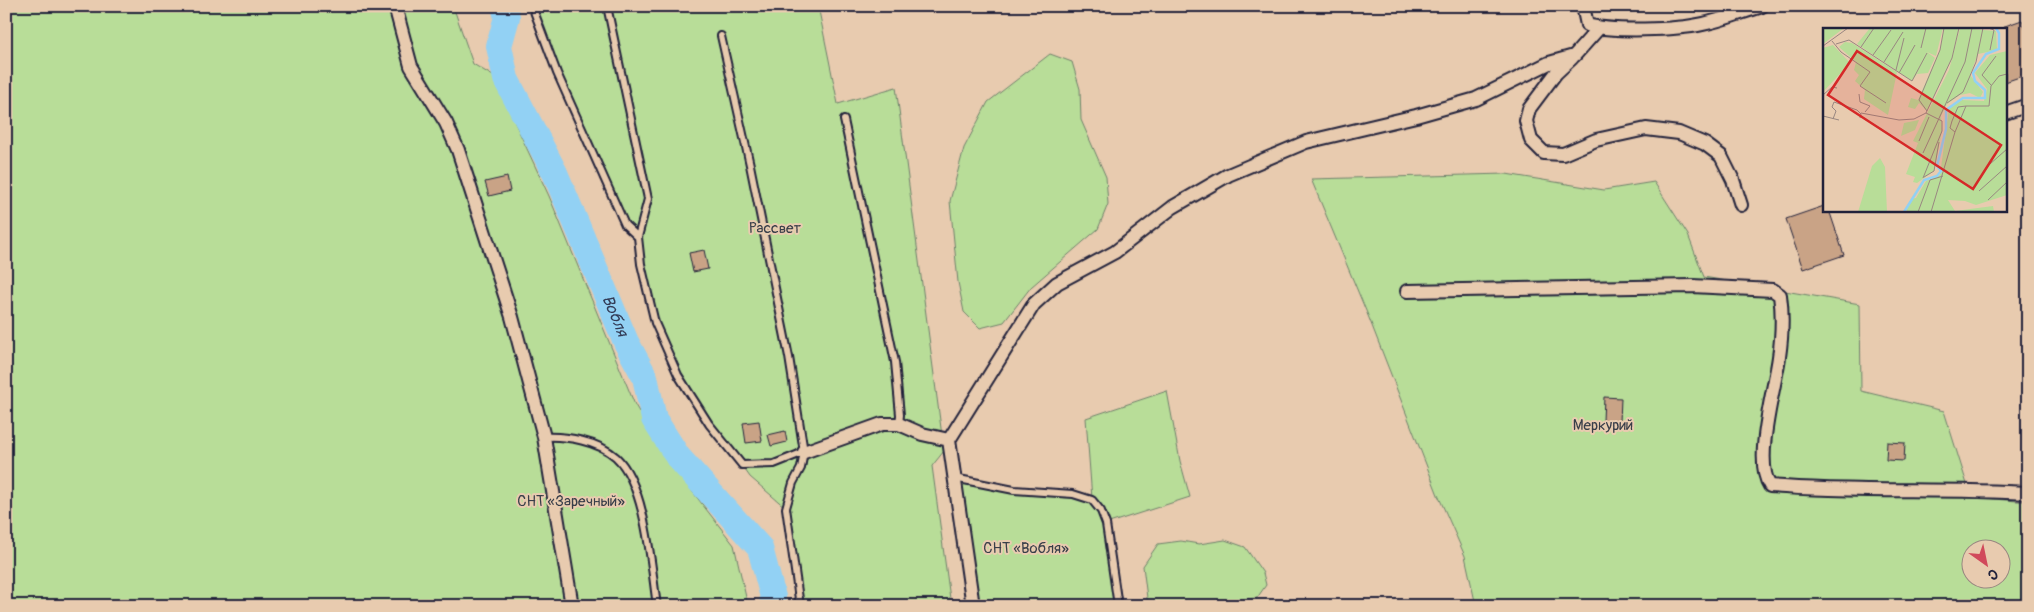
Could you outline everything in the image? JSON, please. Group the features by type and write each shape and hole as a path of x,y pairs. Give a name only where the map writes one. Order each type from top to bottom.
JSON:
{"street":[{"path":"395,6 411,66 446,123 458,150 512,317 544,436 572,606"},
{"path":"1583,6 1587,25 1599,28 1651,29 1701,25 1762,6"},
{"path":"1599,28 1556,73 1529,109 1526,121 1531,140 1544,153 1563,154 1596,140 1646,129 1679,132 1705,144 1721,156 1733,180 1741,205"},
{"path":"973,606 949,440 1034,304 1057,283 1115,252 1173,207 1228,175 1306,142 1416,116 1476,98 1549,63 1574,56"},
{"path":"2006,113 2028,105"},
{"path":"1407,291 1692,286 1773,290 1780,295 1783,312 1779,357 1763,450 1764,478 1770,486 1813,490 2028,493"},
{"path":"804,452 882,424 899,424 922,434 949,440"}],"lane":[{"path":"532,6 557,73 625,225 638,237"},
{"path":"607,6 648,199 638,237 641,264 655,323 678,375 709,424 742,465 774,464 804,452"},
{"path":"721,36 750,165 789,357 804,452 801,468 793,483 786,508 800,606"},
{"path":"844,120 895,362 900,415 899,424"},
{"path":"544,436 562,436 594,444 615,456 627,470 636,489 646,530 657,606"},
{"path":"954,478 1014,490 1073,494 1092,500 1101,511 1106,524 1118,606"}],"green space":[{"name":"СНТ «Заречный»","path":"6,6 453,6 473,64 493,76 549,196 635,405 667,459 734,545 748,606 6,606"},
{"name":"Рассвет","path":"532,6 818,6 838,104 896,87 944,451 932,466 951,606 800,606 786,508 750,477 678,375 655,323 637,237 625,225 557,73"},
{"path":"1050,54 1072,62 1080,89 1081,120 1106,177 1108,204 1098,229 1031,287 1004,322 980,328 964,312 958,282 950,201 964,148 988,102"},
{"name":"Меркурий","path":"1506,174 1604,190 1654,182 1688,235 1704,277 1860,304 1861,391 1944,411 1971,497 2028,502 2028,606 1476,606 1465,556 1438,495 1369,318 1311,179"},
{"name":"СНТ «Вобля»","path":"1167,391 1180,461 1190,497 1106,524 1118,606 973,606 954,478 1092,499 1086,418"},
{"path":"1225,540 1245,547 1263,573 1266,585 1257,598 1234,600 1227,606 1148,606 1143,566 1158,544 1181,541 1199,544"}],"building":[{"path":"2022,20 2028,36 2028,74 2006,82 2006,28 2005,26"},
{"path":"507,177 510,191 489,196 485,182"},
{"path":"1823,206 1823,211 1829,211 1844,255 1803,269 1786,219"},
{"path":"704,250 708,269 693,272 689,253"},
{"path":"1604,397 1621,398 1620,422 1603,421"},
{"path":"759,421 762,441 746,443 743,423"},
{"path":"785,431 787,442 771,446 768,435"},
{"path":"1887,442 1905,443 1904,461 1886,460"}],"waterway":[{"name":"Вобля","path":"504,6 507,17 499,46 506,79 555,173 626,342 645,377 654,419 678,457 760,548 773,597 772,606"}]}
